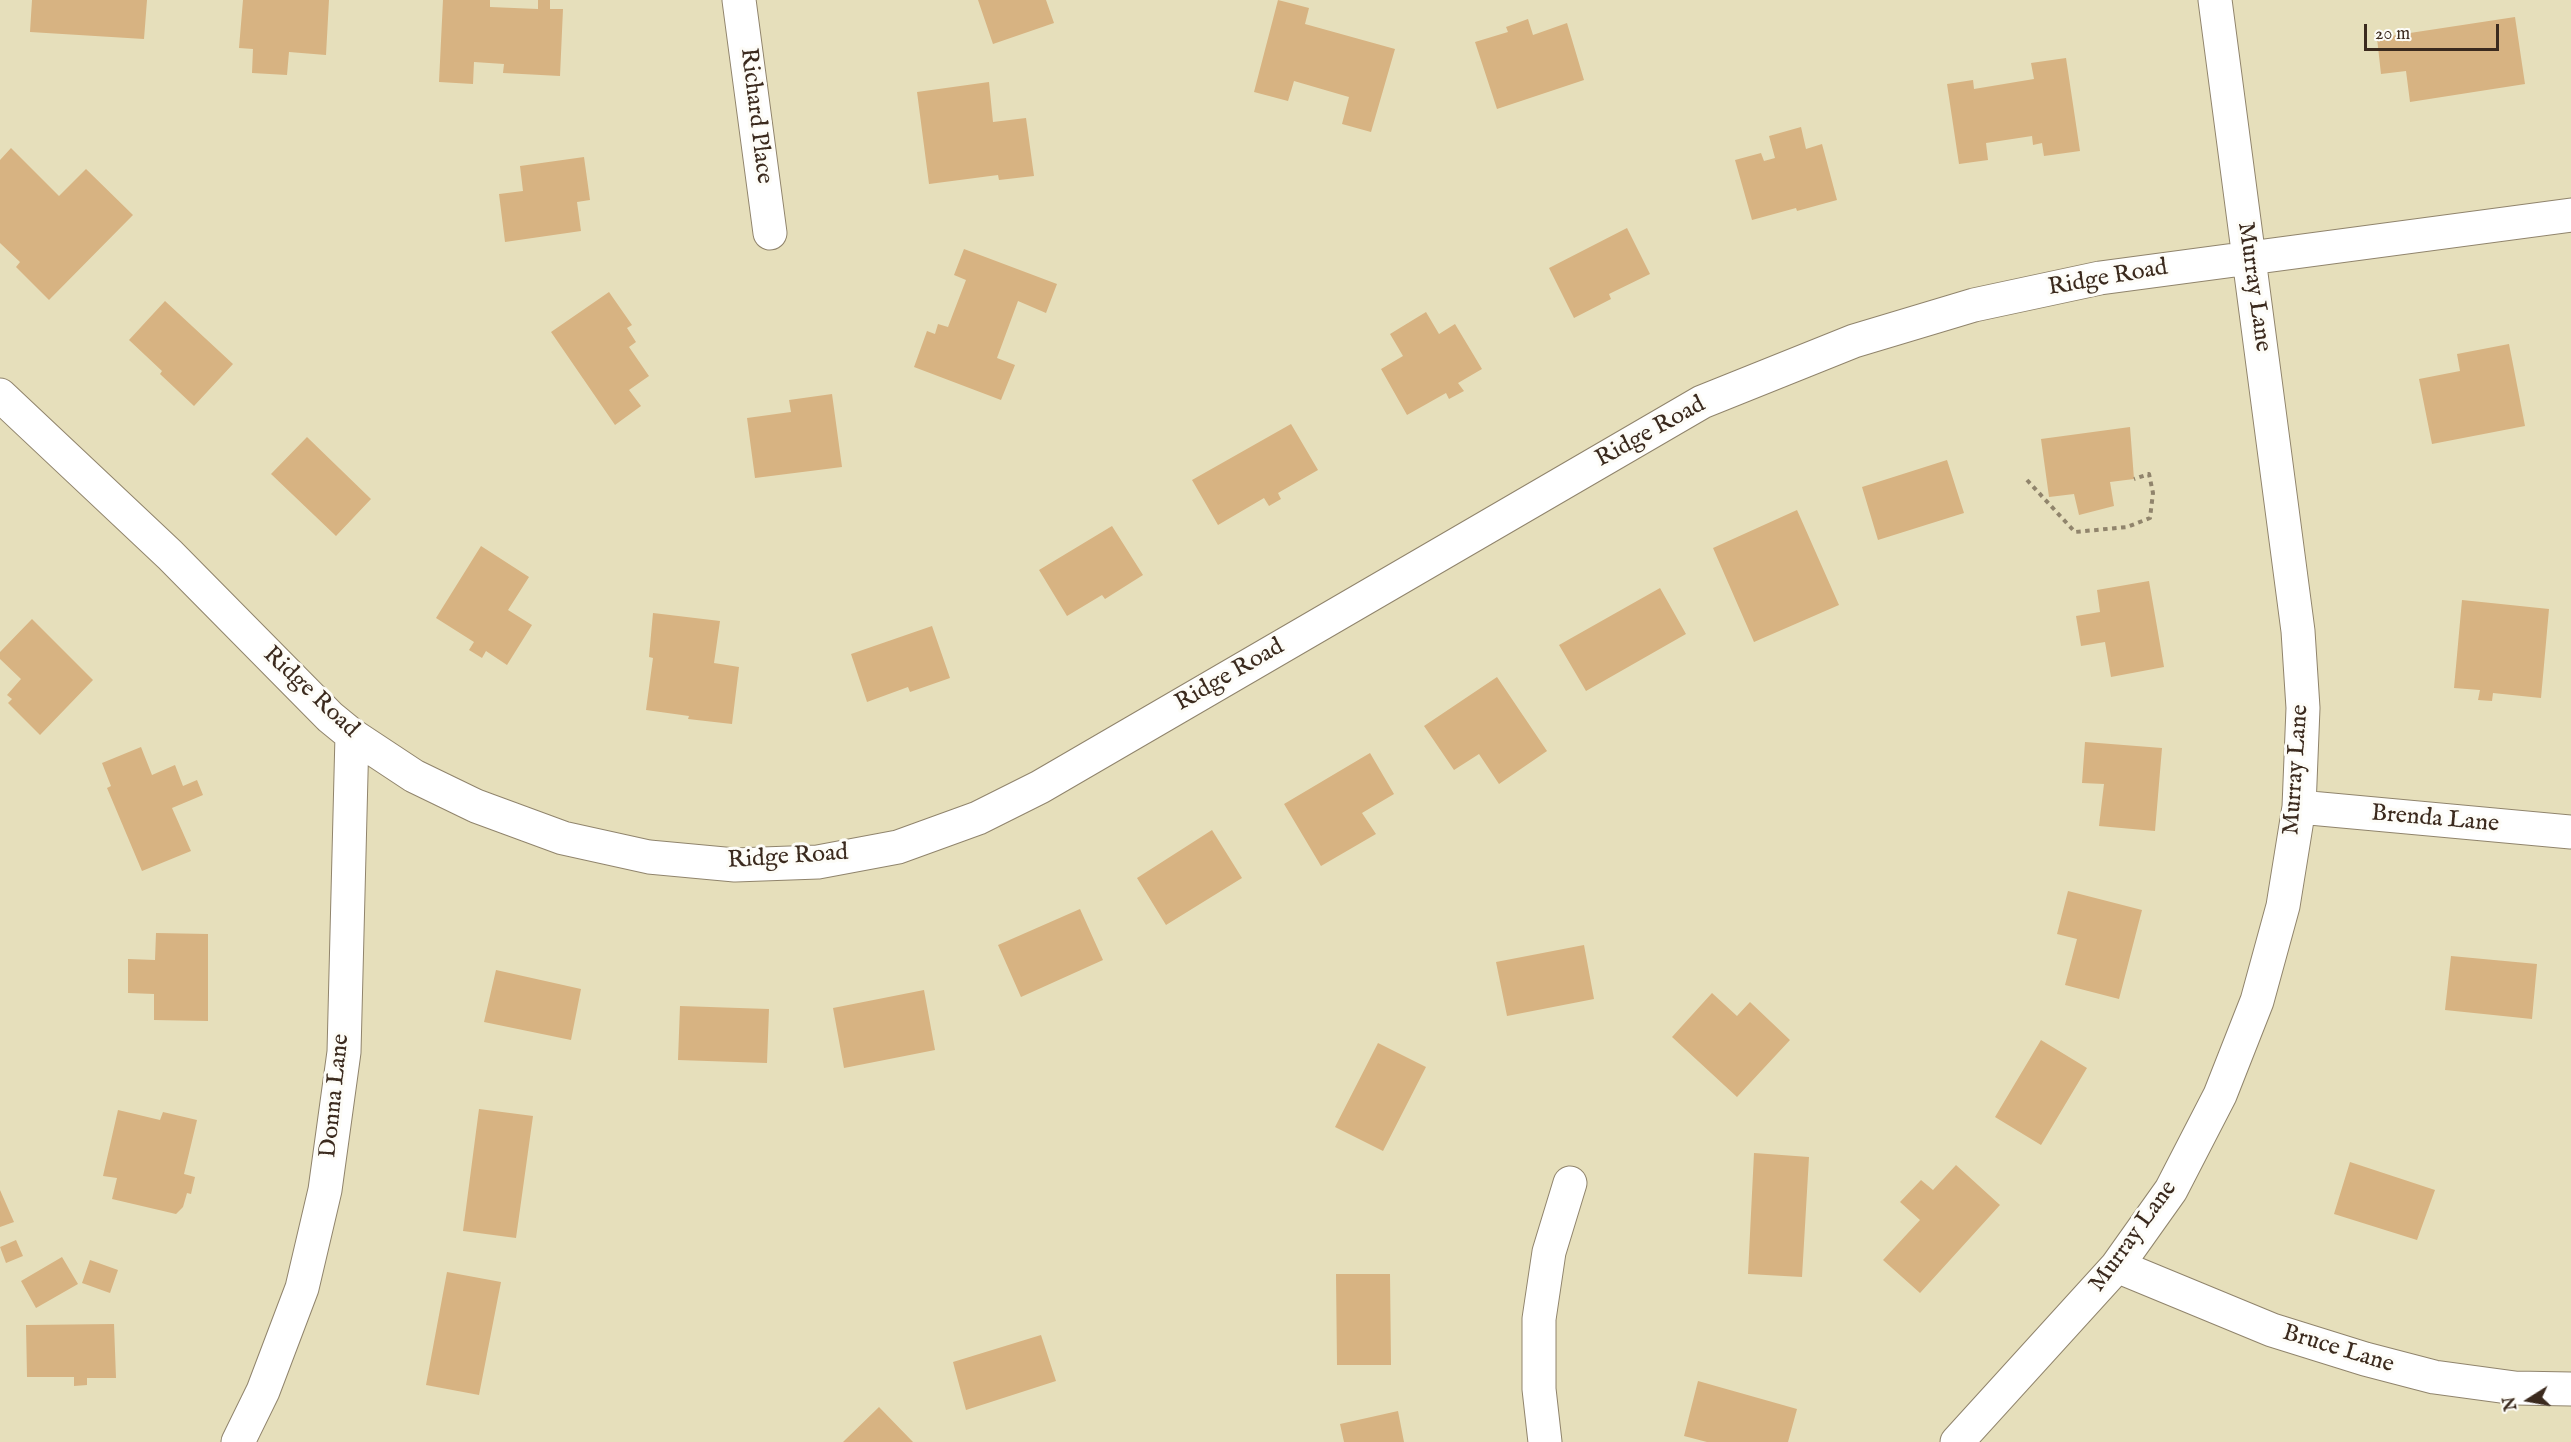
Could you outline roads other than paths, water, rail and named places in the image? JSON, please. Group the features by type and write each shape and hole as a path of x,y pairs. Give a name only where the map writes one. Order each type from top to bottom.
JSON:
{"street":[{"name":"Richard Place","path":"740,0 770,232"},
{"name":"Murray Lane","path":"1957,1442 2117,1266 2171,1190 2220,1095 2257,1001 2283,906 2299,807 2303,708 2298,631 2215,0"},
{"name":"Ridge Road","path":"0,394 170,555 330,717 352,735 414,776 476,806 563,837 649,857 735,865 818,862 898,846 978,818 1040,787 1702,402 1854,341 1974,304 2100,278 2249,256 2571,215"},
{"name":"Donna Lane","path":"238,1442 263,1391 302,1288 325,1190 344,1052 352,735"},
{"name":"Brenda Lane","path":"2299,807 2571,832"},
{"path":"1545,1442 1539,1389 1539,1318 1549,1252 1570,1183"},
{"name":"Bruce Lane","path":"2117,1266 2271,1330 2375,1362 2434,1377 2515,1388 2571,1389"}]}
